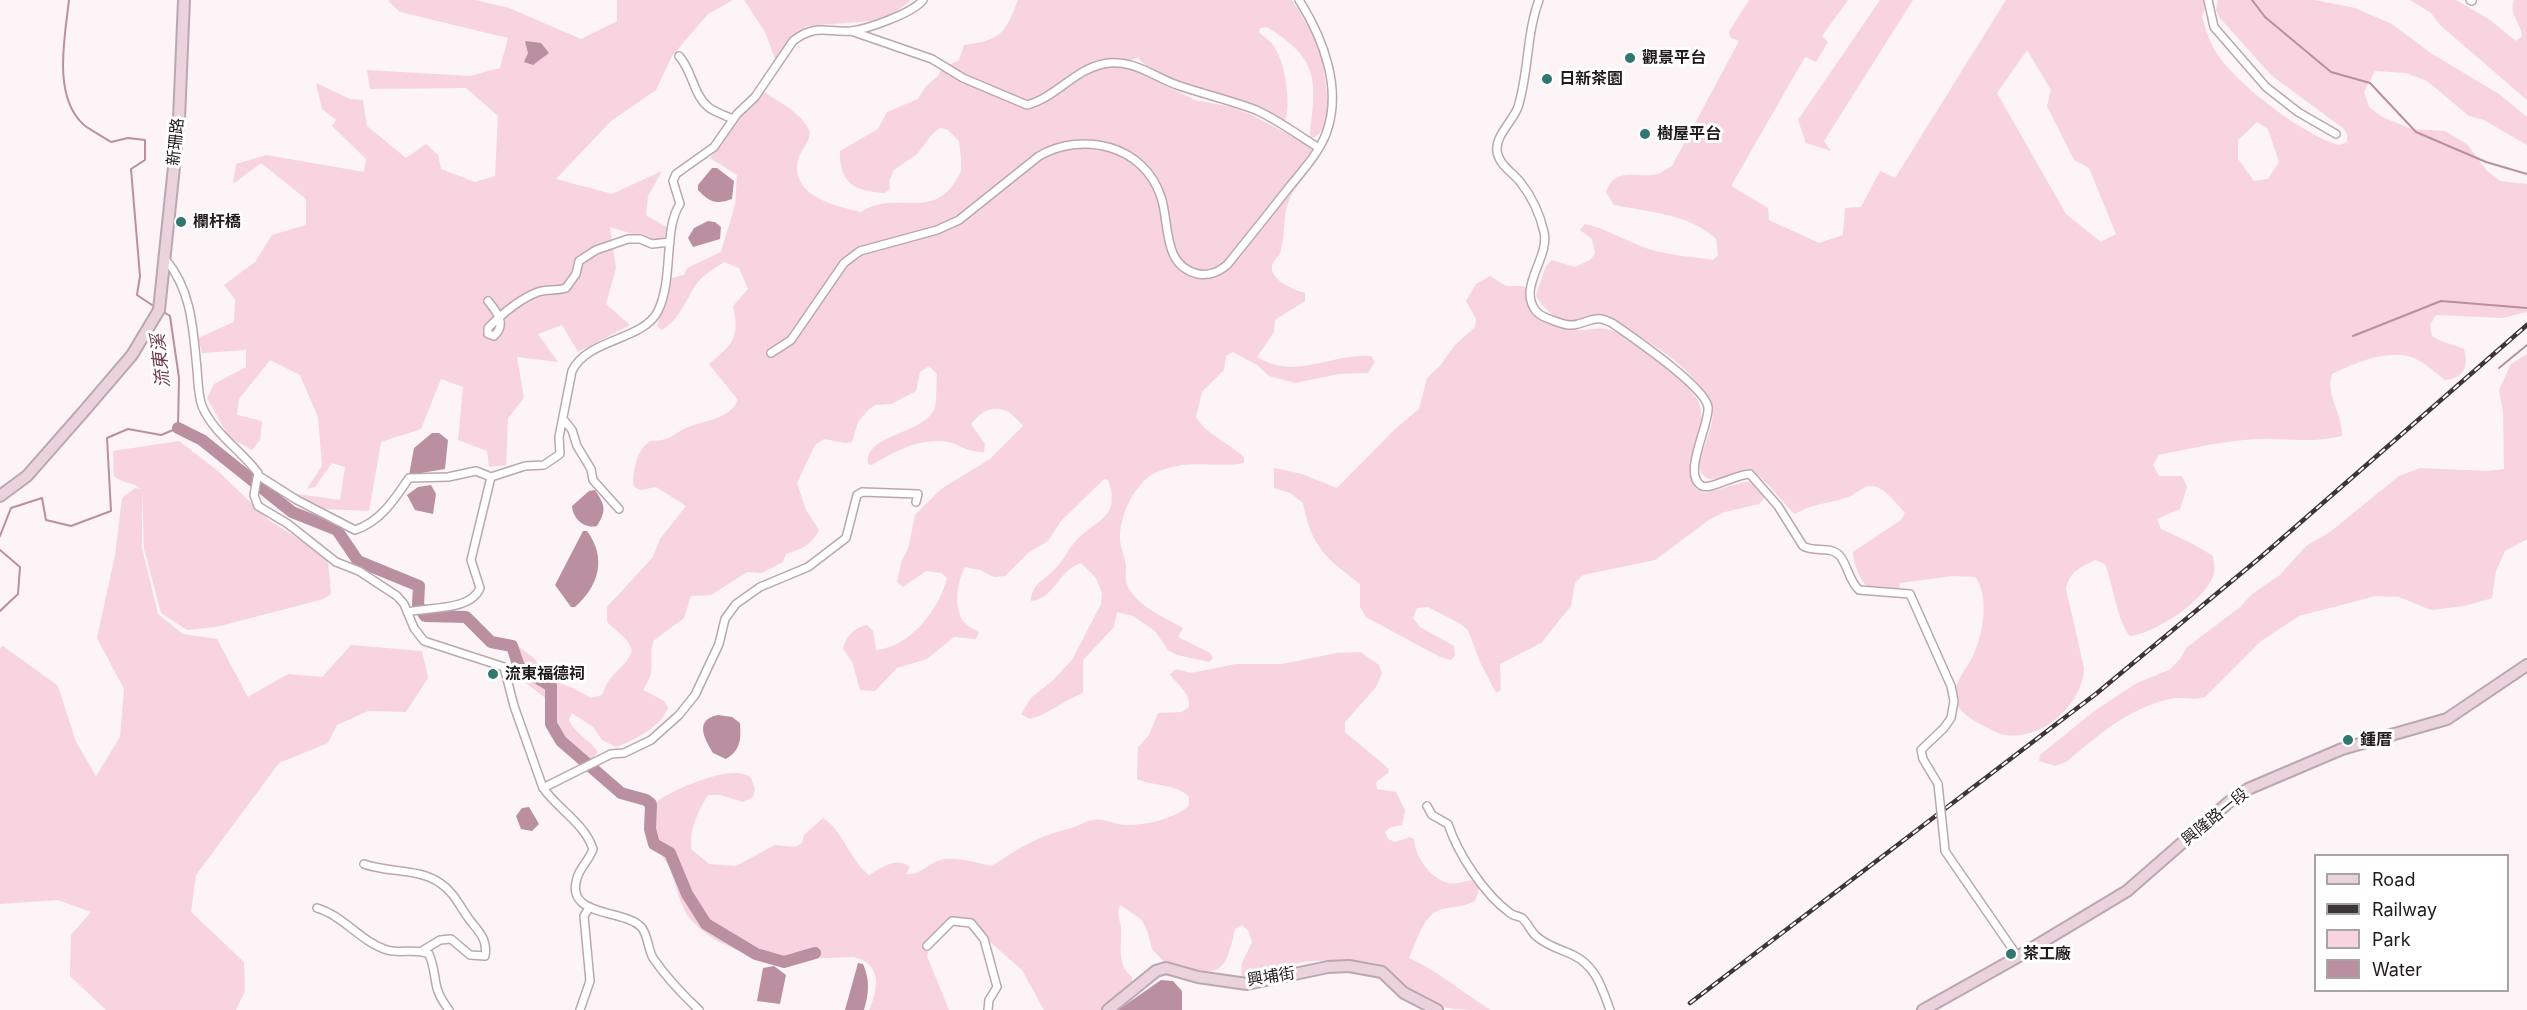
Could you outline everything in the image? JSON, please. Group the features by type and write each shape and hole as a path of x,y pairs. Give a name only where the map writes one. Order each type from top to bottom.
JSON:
{"street":[{"name":"新珊路","path":"0,496 27,476 85,410 136,349 159,310 164,284 179,119 184,0"},
{"path":"851,31 874,26 923,0"},
{"path":"771,353 791,340 844,263 860,251 937,230 959,220 1039,156 1055,147 1092,143 1111,147 1130,156 1154,181 1161,197 1176,262 1188,272 1203,275 1217,273 1227,265 1319,148 1326,133 1330,117 1330,73 1312,22 1299,0"},
{"path":"1539,0 1531,29 1526,81 1518,108 1511,124 1498,141 1496,150 1504,166 1521,183 1534,204 1545,234 1545,244 1530,296 1534,307 1543,317 1566,325 1577,325 1593,318 1602,318 1612,323 1668,364 1704,398 1708,409 1694,467 1696,479 1701,485 1708,487 1739,474 1750,474 1778,506 1803,546 1810,549 1830,550 1839,556 1859,590 1910,594 1954,693 1951,718 1944,729 1921,750 1923,759 1938,784 1945,851 2018,957"},
{"path":"2208,0 2214,27 2266,87 2298,112 2336,134"},
{"path":"166,260 178,275 188,299 202,405 226,442 248,459 259,477 355,530 367,526 394,502 409,478 448,477 476,471 491,477 525,466 544,465 560,454 559,437 572,371 576,362 587,353 651,321 658,311 668,279 674,212 680,204 673,181 676,174 714,147 733,119 755,97 794,41 801,35 824,28 851,31 932,59 963,78 1027,105 1034,103 1069,79 1101,64 1117,63 1137,66 1176,85 1258,112 1319,148"},
{"path":"679,56 689,70 698,93 710,108 733,119"},
{"path":"488,301 500,316 539,291 566,288 576,274 579,261 596,250 628,239 640,239 652,244 670,242"},
{"path":"564,420 572,430 577,447 591,469 593,480 619,509"},
{"path":"259,477 254,488 254,495 262,509 288,524 336,562 359,571 397,596 414,628 424,641 504,667 514,706 543,788 551,799 587,832 591,841 593,849 579,873 576,886 580,898 597,912 629,918 642,928 652,956 680,992 699,1010"},
{"path":"407,612 466,603 477,597 480,588 471,560 491,477"},
{"path":"543,788 610,754 624,753 651,740 679,715 695,695 719,644 725,619 736,604 760,587 808,567 846,538 857,495 862,492 918,494 916,502"},
{"name":"興隆路一段","path":"1923,1010 2018,957 2127,891 2229,802 2248,789 2342,749 2447,719 2527,665"},
{"path":"1427,806 1432,815 1448,824 1455,847 1468,862 1479,883 1511,914 1522,918 1535,936 1551,947 1587,964 1595,974 1610,1010"},
{"path":"364,864 382,871 411,872 440,882 457,899 484,936 486,949 485,956 470,955 451,939 440,940 422,951"},
{"path":"317,908 345,922 386,950 422,951 429,954 434,965 435,988 449,1010"},
{"path":"580,1010 590,981 584,916 590,908"},
{"path":"927,946 952,921 971,923 984,939 997,987 989,1000 988,1010"},
{"name":"興埔街","path":"1108,1010 1156,971 1166,968 1198,977 1247,984 1328,967 1349,966 1382,972 1404,993 1437,1010"}],"green space":[{"path":"475,0 509,8 581,39 617,21 617,0 733,0 708,14 672,56 656,90 611,121 556,179 612,194 662,171 648,196 646,215 668,228 662,243 610,227 616,268 606,304 630,325 578,352 562,325 538,334 558,362 517,357 524,398 508,418 506,465 489,467 487,451 458,440 463,387 441,379 421,429 381,442 369,511 322,509 297,494 340,500 345,467 332,463 315,487 307,489 322,466 318,417 300,375 270,360 239,399 237,415 262,421 260,440 252,450 229,437 207,398 214,384 246,367 246,350 202,353 198,338 234,322 235,299 224,285 255,262 272,235 306,225 306,199 261,163 233,184 236,164 266,155 364,172 366,159 332,126 336,120 322,109 316,83 350,99 363,100 367,126 406,158 426,144 438,155 441,169 475,182 495,176 498,116 466,88 370,89 367,70 470,76 500,68 508,38 400,12 388,1"},
{"path":"744,0 911,0 885,20 806,26 775,59 765,32"},
{"path":"1018,0 1292,0 1321,48 1329,110 1324,129 1315,137 1311,137 1310,133 1313,84 1310,71 1296,49 1267,27 1260,28 1259,32 1274,46 1285,74 1288,105 1285,122 1269,117 1243,103 1171,79 1146,65 1138,57 1132,60 1135,71 1195,100 1227,106 1250,114 1301,141 1313,151 1309,170 1288,202 1281,250 1272,265 1274,275 1278,280 1305,293 1305,301 1275,320 1274,332 1257,357 1271,364 1286,367 1356,356 1371,356 1375,362 1368,373 1339,374 1295,383 1269,376 1257,365 1233,352 1226,356 1224,370 1202,392 1196,417 1212,434 1244,457 1244,463 1190,464 1167,468 1148,478 1130,499 1123,517 1120,539 1126,566 1127,586 1148,608 1183,628 1178,637 1210,653 1213,658 1209,662 1177,655 1168,650 1155,631 1133,616 1117,612 1114,627 1083,660 1083,693 1037,717 1030,719 1021,714 1031,698 1072,660 1101,604 1102,593 1096,578 1081,563 1067,571 1046,595 1031,601 1036,586 1058,566 1074,543 1109,511 1112,503 1111,493 1108,480 1104,479 1061,521 1048,541 1028,553 1005,576 994,577 980,570 965,567 958,588 957,604 967,625 979,632 976,639 954,637 927,659 897,668 875,691 860,690 853,664 843,648 849,636 858,628 867,625 873,631 876,650 900,642 921,625 930,614 947,578 941,573 926,571 903,587 897,582 901,563 909,546 915,515 941,489 990,459 1023,426 1004,410 990,410 977,417 971,424 985,444 984,452 973,451 948,442 928,442 898,451 872,465 868,464 869,454 876,446 920,423 935,407 937,374 929,366 920,372 916,391 891,404 875,405 868,410 858,422 852,442 824,439 815,445 797,483 806,510 819,530 813,540 786,554 783,562 762,573 747,572 711,595 691,596 684,618 653,641 650,676 643,690 664,701 668,708 659,721 638,737 616,747 602,740 593,727 572,713 569,720 571,725 598,752 590,761 576,754 548,727 553,704 522,680 515,648 518,646 535,659 543,677 573,688 591,698 602,695 610,679 626,662 632,650 627,640 607,622 607,607 653,557 660,539 686,506 656,487 641,490 634,487 633,481 639,454 642,448 651,441 662,440 689,427 721,417 728,413 738,400 709,364 729,346 735,334 733,306 748,289 739,268 724,262 710,271 698,282 674,320 662,330 657,326 672,278 684,275 687,268 721,252 735,205 737,175 710,158 742,114 755,104 763,91 796,113 806,124 809,138 799,156 797,172 808,191 817,197 861,212 886,203 935,200 955,182 961,171 959,141 948,130 941,128 934,132 917,154 894,170 889,181 890,189 884,193 864,190 850,183 842,171 840,151 878,129 887,112 918,99 926,86 938,76 941,69 959,60 964,45 986,41 1000,33 1009,21"},
{"path":"1749,0 1848,0 1822,36 1828,42 1816,62 1805,57 1731,186 1768,208 1769,220 1819,243 1843,235 1845,208 1861,207 1880,171 1895,178 2006,0 2208,0 2202,17 2208,36 2222,60 2235,75 2288,119 2324,140 2339,145 2347,142 2347,134 2343,128 2272,76 2219,17 2216,10 2218,0 2314,0 2355,8 2392,24 2432,54 2499,94 2527,117 2527,145 2484,120 2469,116 2427,81 2406,73 2375,71 2364,92 2369,107 2382,117 2412,129 2445,131 2467,144 2487,171 2500,181 2527,184 2527,312 2502,318 2436,315 2430,325 2432,336 2464,349 2466,361 2464,370 2451,379 2445,380 2418,360 2397,355 2374,358 2332,374 2330,382 2332,397 2340,420 2342,436 2311,440 2234,441 2159,455 2153,465 2159,476 2182,476 2187,487 2180,509 2157,519 2161,529 2213,556 2212,579 2198,598 2176,615 2152,629 2130,636 2122,622 2105,564 2095,560 2080,568 2072,574 2066,589 2084,668 2082,681 2076,694 2068,707 2046,726 2019,735 2000,734 1966,715 1958,706 1955,696 1957,684 1977,647 1982,627 1984,604 1980,585 1975,577 1953,576 1900,583 1899,591 1868,588 1858,572 1853,552 1901,520 1905,513 1890,497 1877,487 1870,486 1848,497 1795,514 1755,473 1750,471 1716,479 1704,476 1699,468 1699,462 1713,414 1705,394 1693,378 1672,358 1633,332 1597,319 1572,322 1559,318 1543,306 1536,295 1546,266 1552,260 1575,267 1590,260 1595,254 1592,239 1580,230 1585,224 1655,251 1713,260 1718,255 1716,239 1694,224 1668,215 1614,205 1606,192 1615,178 1658,174 1672,166 1739,41 1731,38 1729,32","holes":["2027,50 2051,90 2047,106 2074,160 2089,168 2116,234 2101,242 2066,214 1997,93","2257,122 2268,129 2279,162 2268,179 2254,181 2238,159 2238,140"]},
{"path":"1880,0 1913,0 1824,141 1831,151 1806,143 1798,120"},
{"path":"2410,0 2456,0 2490,20 2516,41 2522,36 2513,10 2514,0 2527,0 2527,100 2440,25 2431,13"},
{"path":"1490,276 1506,286 1522,286 1528,289 1539,313 1549,323 1564,329 1602,328 1611,330 1633,342 1662,363 1696,397 1700,406 1701,426 1694,478 1695,488 1705,493 1749,481 1761,491 1764,498 1759,504 1725,512 1710,519 1655,560 1583,575 1575,583 1571,606 1541,643 1500,664 1501,690 1496,693 1480,662 1468,630 1459,623 1428,607 1417,608 1413,618 1420,627 1454,646 1455,656 1451,660 1440,657 1366,617 1360,607 1360,584 1329,559 1322,550 1310,531 1303,503 1290,493 1274,488 1274,468 1302,474 1337,488 1394,430 1419,409 1427,378 1440,366 1454,346 1475,327 1476,319 1466,301 1476,284"},
{"path":"2527,354 2527,539 2505,551 2496,571 2492,598 2465,606 2431,610 2399,597 2376,596 2299,616 2261,641 2205,697 2174,698 2153,704 2113,724 2066,762 2055,766 2039,761 2040,755 2093,712 2137,683 2169,670 2181,658 2186,648 2240,607 2252,594 2280,575 2306,546 2330,532 2399,476 2420,468 2488,471 2504,469 2503,412 2499,390 2511,364"},
{"path":"179,441 218,471 270,521 310,546 328,561 331,594 324,599 216,627 187,630 161,613 144,549 142,489 142,548 158,614 183,634 217,639 248,697 288,674 322,677 351,645 422,651 428,678 406,712 368,711 337,725 328,743 279,763 196,875 191,912 244,962 245,991 236,1010 106,1010 70,976 71,935 91,912 58,900 0,904 0,648 3,646 58,686 76,742 96,776 120,737 124,689 97,638 115,555 122,498 135,488 141,489 114,476 113,451"},
{"path":"1360,652 1379,665 1382,673 1376,687 1345,722 1345,732 1389,769 1388,773 1376,782 1377,789 1396,792 1405,810 1402,825 1391,827 1385,832 1388,839 1395,842 1410,837 1414,839 1420,860 1435,877 1451,883 1472,880 1480,887 1475,901 1433,913 1421,931 1409,958 1491,1010 1452,1009 1433,1004 1401,984 1386,969 1375,963 1305,962 1254,978 1241,979 1242,963 1252,942 1248,930 1242,925 1235,929 1227,958 1216,970 1198,971 1169,967 1152,949 1147,930 1141,919 1120,905 1118,914 1121,928 1122,961 1132,977 1132,988 1107,1010 1044,1010 1022,970 973,927 955,920 934,933 927,956 949,1010 869,1010 875,993 876,978 869,965 862,960 853,957 810,959 767,956 726,945 708,935 687,915 667,862 654,846 649,834 648,826 651,815 662,798 707,778 733,773 744,774 751,778 755,789 753,797 743,802 720,795 708,795 698,814 693,828 691,849 709,864 736,866 775,845 795,847 802,843 804,835 823,818 836,831 862,869 869,875 894,863 910,867 906,874 911,874 946,859 966,860 992,866 1038,839 1092,820 1124,825 1140,824 1168,818 1189,805 1189,797 1178,790 1137,779 1138,747 1149,735 1158,713 1182,712 1189,707 1186,693 1170,674 1176,669 1191,673 1236,664 1282,664 1337,653"}],"water":[{"path":"525,41 541,43 549,53 533,65 524,62 528,53"},
{"path":"712,168 717,168 734,181 732,199 721,202 713,201 698,190 698,185"},
{"path":"708,221 715,222 721,227 720,239 693,247 688,238 694,228"},
{"path":"432,433 439,433 448,440 445,469 409,475 414,448"},
{"path":"431,485 436,494 433,514 415,510 407,495 418,487"},
{"path":"595,490 604,508 597,526 592,527 577,519 572,506 589,491"},
{"path":"583,531 587,531 597,551 598,571 590,590 575,607 571,607 555,585"},
{"path":"718,715 732,717 740,723 739,744 735,752 726,759 713,753 704,736 703,725 711,717"},
{"path":"529,807 539,824 532,831 521,829 516,816 522,808"},
{"path":"858,963 863,964 868,981 864,1010 845,1010"},
{"path":"774,966 786,975 780,1004 757,1001 763,968"},
{"path":"1161,980 1173,981 1182,991 1182,1010 1118,1010"}],"waterway":[{"name":"流東溪","path":"69,0 63,66 64,83 74,113 84,125 111,142 128,138 145,140 145,160 131,169 140,276 137,295 155,307"},
{"path":"2252,0 2265,17 2331,72 2370,83 2416,132 2486,162 2527,174"},
{"path":"2353,336 2441,301 2527,308"},
{"name":"流東溪","path":"0,536 11,508 42,498 46,520 71,526 111,511 107,438 128,429 161,435 178,428 179,378 170,316 162,311"},
{"path":"2499,368 2527,345"},
{"path":"178,428 202,440 292,512 337,530 358,561 419,586 418,605 425,616 466,617 491,642 512,646 519,667 551,686 551,724 561,741 621,793 646,800 651,804 650,829 654,844 670,853 687,894 706,924 756,954 784,962 815,953"},
{"name":"流東溪","path":"0,550 20,567 18,594 0,611"}],"railway":[{"path":"1690,1003 2097,693 2262,556 2527,325"}],"place":[{"name":"觀景平台","path":"1630,58"},
{"name":"日新茶園","path":"1547,79"},
{"name":"樹屋平台","path":"1645,134"},
{"name":"欄杆橋","path":"181,222"},
{"name":"流東福德祠","path":"493,674"},
{"name":"鍾厝","path":"2348,740"},
{"name":"茶工廠","path":"2011,954"}]}
